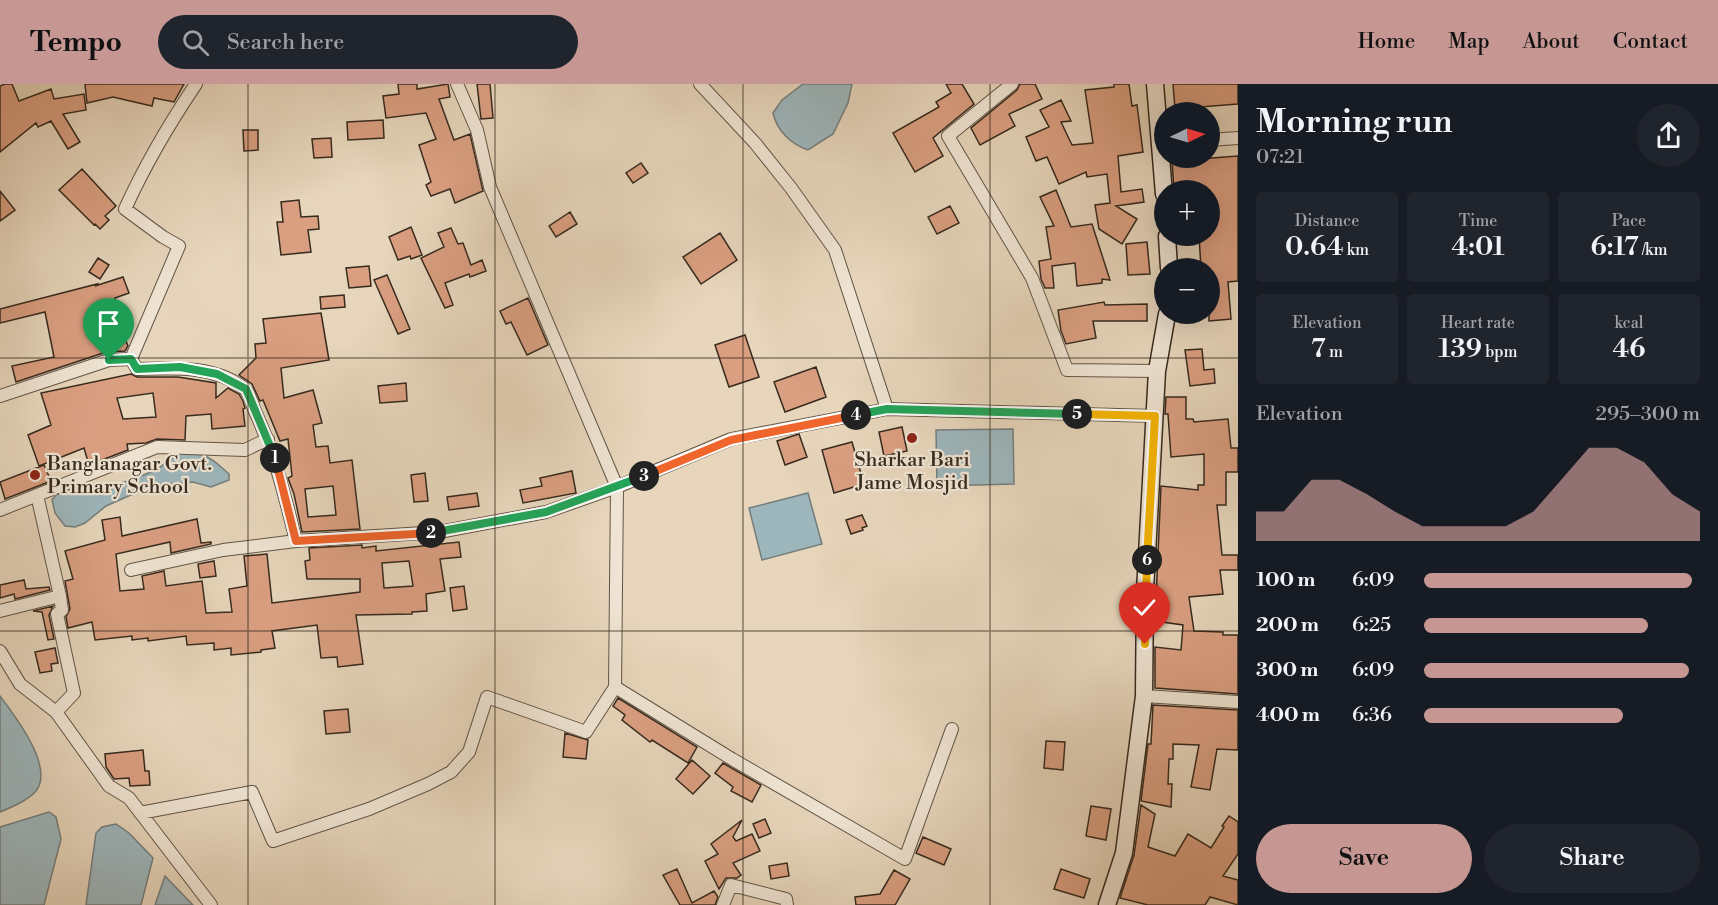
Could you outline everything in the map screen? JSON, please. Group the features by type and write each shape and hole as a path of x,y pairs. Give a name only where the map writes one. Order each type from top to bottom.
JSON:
{"main road":[{"path":"1155,84 1157,102"},
{"path":"1107,905 1124,853 1144,696 1145,591 1157,370 1165,324"}],"street":[{"path":"131,359 179,246 125,209 170,122 196,84"},
{"path":"140,813 252,792 273,841 369,809 451,772 469,752 487,697 586,732 615,687 617,487 490,187 477,130 457,84"},
{"path":"700,84 755,143 791,188 835,250 887,409"},
{"path":"1012,84 948,136 1032,278 1067,370 1157,370"},
{"path":"1220,139 1238,138"},
{"path":"0,396 109,360 131,359"},
{"path":"131,359 137,369 180,367 217,374 246,389 279,471 296,541"},
{"path":"131,570 223,550 296,541 439,532 546,512 617,487 731,440 887,409 1155,416"},
{"path":"0,510 158,447 245,450 268,440"},
{"path":"37,495 60,596 62,610 57,614 74,693 56,712"},
{"path":"0,611 60,596"},
{"path":"0,651 20,684 56,712 109,786 129,798 211,905"},
{"path":"615,687 732,759 905,859 952,729"},
{"path":"1144,696 1238,702"},
{"path":"723,905 731,885 786,899 788,905"}],"water":[{"path":"803,84 852,84 848,103 833,134 808,150 786,136 778,126 773,113 782,100"},
{"path":"1013,429 1014,484 937,486 936,430"},
{"path":"195,452 217,464 229,474 229,480 211,487 193,482 151,486 106,506 85,523 75,527 65,526 55,513 52,500 56,495 77,487 114,485 131,480 156,470 179,453"},
{"path":"808,493 822,544 762,560 749,508"},
{"path":"0,696 23,728 37,755 40,781 36,791 28,798 0,812"},
{"path":"49,812 56,817 61,839 44,905 0,905 0,827"},
{"path":"116,824 129,833 153,858 141,905 86,905 96,833 102,827"},
{"path":"165,876 189,901 193,905 155,905"}],"building":[{"path":"12,84 19,101 51,89 54,99 84,94 86,110 63,114 80,142 68,149 51,121 38,127 36,123 0,152 0,86"},
{"path":"85,84 184,84 174,102 154,98 152,106 113,97 87,103"},
{"path":"398,84 417,84 417,89 448,84 450,97 439,99 454,140 470,134 483,191 455,203 450,189 431,196 426,185 431,182 419,145 436,139 426,113 386,118 383,96 399,94"},
{"path":"477,84 490,84 493,118 481,119"},
{"path":"946,84 962,84 974,104 933,138 943,156 915,172 893,133 939,107 936,102 951,93"},
{"path":"1020,84 1035,84 1042,99 1009,114 1015,126 980,145 971,128 1017,90"},
{"path":"1114,84 1129,84 1132,106 1137,105 1143,152 1118,156 1121,192 1142,189 1144,202 1116,206 1137,219 1122,244 1099,229 1095,205 1110,203 1107,174 1087,177 1086,172 1059,184 1047,157 1036,161 1026,137 1049,127 1040,110 1061,100 1071,121 1061,122 1072,145 1093,143 1085,90 1114,87"},
{"path":"1173,84 1238,84 1238,104 1220,105 1220,102 1174,102"},
{"path":"383,120 384,138 348,140 347,122"},
{"path":"243,130 258,130 258,150 244,151"},
{"path":"331,138 332,157 314,158 312,139"},
{"path":"1238,156 1238,281 1228,282 1231,319 1220,320 1220,258 1200,258 1200,246 1220,246 1220,180 1173,180 1172,168 1220,168 1220,157"},
{"path":"641,163 648,173 633,183 626,173"},
{"path":"82,169 116,206 105,216 109,220 100,229 59,190"},
{"path":"1056,190 1071,227 1092,224 1110,280 1102,279 1102,283 1077,286 1075,263 1052,266 1054,288 1045,288 1041,279 1039,261 1051,259 1046,227 1054,226 1040,197"},
{"path":"0,191 15,210 0,221"},
{"path":"299,200 301,217 318,216 319,229 308,230 311,252 281,255 277,222 283,222 281,202"},
{"path":"950,206 959,223 937,234 928,217"},
{"path":"570,212 577,224 556,237 549,226"},
{"path":"411,227 422,255 398,260 389,237"},
{"path":"451,228 458,244 463,243 471,265 482,260 486,271 470,277 469,274 445,283 453,305 445,308 421,258 444,247 438,233"},
{"path":"720,233 737,260 701,284 683,257"},
{"path":"1147,242 1150,274 1128,275 1126,244"},
{"path":"98,258 109,265 100,279 89,272"},
{"path":"369,266 371,286 349,288 346,268"},
{"path":"387,275 410,329 398,334 374,280"},
{"path":"123,277 129,293 115,298 116,302 110,303 128,346 125,351 106,352 16,382 12,366 54,357 45,312 0,323 0,309"},
{"path":"344,295 345,307 321,309 320,297"},
{"path":"528,298 548,345 527,355 511,322 506,324 500,311"},
{"path":"1104,302 1105,305 1147,304 1147,321 1093,321 1096,338 1066,344 1061,331 1058,310"},
{"path":"321,313 329,360 281,368 284,398 313,390 322,423 313,425 316,447 328,446 330,463 352,460 360,529 302,532 288,478 292,476 288,439 280,441 263,400 260,401 252,384 239,375 256,358 255,344 266,343 263,319","holes":["333,486 336,515 308,517 305,489"]},
{"path":"745,335 759,377 729,387 715,345"},
{"path":"1202,349 1204,370 1214,369 1215,383 1190,386 1185,350"},
{"path":"816,367 826,397 785,412 774,382"},
{"path":"131,374 137,377 178,377 216,383 216,398 228,388 239,394 245,408 243,409 245,426 212,429 211,414 186,416 185,440 157,439 146,443 127,444 128,450 89,465 84,448 39,466 28,435 51,425 41,393","holes":["153,393 156,417 123,419 117,398"]},
{"path":"406,383 407,401 380,403 378,386"},
{"path":"1166,397 1186,397 1186,419 1193,419 1194,422 1228,419 1231,448 1238,448 1238,472 1226,472 1226,505 1217,505 1222,555 1238,555 1238,570 1220,570 1223,594 1189,597 1194,631 1238,635 1238,694 1155,688 1155,647 1181,650 1183,625 1155,621 1161,486 1198,490 1198,485 1204,485 1204,454 1171,457 1168,414 1165,414"},
{"path":"902,427 907,451 884,456 879,432"},
{"path":"799,434 807,457 785,465 777,441"},
{"path":"852,442 864,484 834,493 822,450"},
{"path":"44,465 51,481 5,499 0,482"},
{"path":"572,471 576,493 523,503 520,490 542,486 540,478"},
{"path":"425,473 428,501 414,502 411,475"},
{"path":"477,493 479,506 449,510 447,497"},
{"path":"862,515 867,526 851,534 846,520"},
{"path":"120,517 122,536 197,519 201,543 211,542 211,544 171,553 170,542 116,554 120,591 144,589 142,576 164,571 166,586 202,581 206,613 232,612 229,589 247,586 244,556 267,554 272,603 360,592 360,579 307,579 305,561 310,560 309,548 362,545 362,548 376,546 376,551 459,542 461,557 440,559 445,591 426,594 427,611 412,612 412,614 356,615 363,664 338,667 337,657 321,658 317,625 272,631 275,648 231,655 231,648 214,650 214,643 187,645 186,636 148,641 148,638 132,640 132,636 95,640 92,622 68,628 66,617 70,609 65,581 73,579 65,551 105,540 102,520","holes":["409,561 413,586 384,588 382,563"]},
{"path":"214,561 216,576 200,578 198,564"},
{"path":"24,580 26,589 49,587 50,590 15,599 14,594 0,598 0,585"},
{"path":"464,586 467,609 453,611 450,588"},
{"path":"53,606 49,615 54,639 48,640 42,612 33,611"},
{"path":"55,648 58,663 51,664 52,671 40,673 35,652"},
{"path":"618,698 697,747 688,763 652,740 650,742 622,720 625,715 613,706"},
{"path":"1153,705 1238,710 1238,750 1217,749 1210,790 1191,787 1199,745 1173,744 1173,759 1169,759 1168,784 1172,784 1171,807 1141,801 1148,744 1151,744"},
{"path":"348,709 350,732 326,734 324,711"},
{"path":"565,733 588,740 586,759 563,757"},
{"path":"1046,741 1065,742 1063,770 1044,768"},
{"path":"143,750 145,771 149,771 150,785 130,786 129,778 114,779 106,767 105,754"},
{"path":"692,760 710,776 693,794 676,779"},
{"path":"723,763 761,785 752,802 731,791 733,787 715,773"},
{"path":"1141,805 1155,814 1148,847 1175,856 1188,834 1211,848 1229,816 1238,822 1238,854 1223,876 1238,880 1238,905 1210,897 1205,905 1148,905 1120,898 1134,855"},
{"path":"1091,806 1111,809 1106,840 1086,836"},
{"path":"765,819 771,833 759,838 753,824"},
{"path":"742,820 733,837 736,841 752,834 760,851 733,863 741,875 737,878 726,878 719,889 705,861 718,854 711,844"},
{"path":"923,837 951,849 944,865 916,853"},
{"path":"787,863 789,876 771,879 769,866"},
{"path":"677,869 692,903 714,891 718,897 715,905 680,905 663,875"},
{"path":"1061,869 1090,879 1084,898 1054,889"},
{"path":"894,870 910,879 895,905 856,905 855,897 880,894"}],"place":[{"name":"Sharkar Bari Jame Mosjid","path":"912,438"},
{"name":"Banglanagar Govt. Primary School","path":"35,475"}],"route":[{"path":"109,360 131,359 137,369 180,367 217,374 246,389 279,471 296,541 439,532 546,512 617,487 731,440 887,409 1155,416 1145,591 1145,644"}]}
